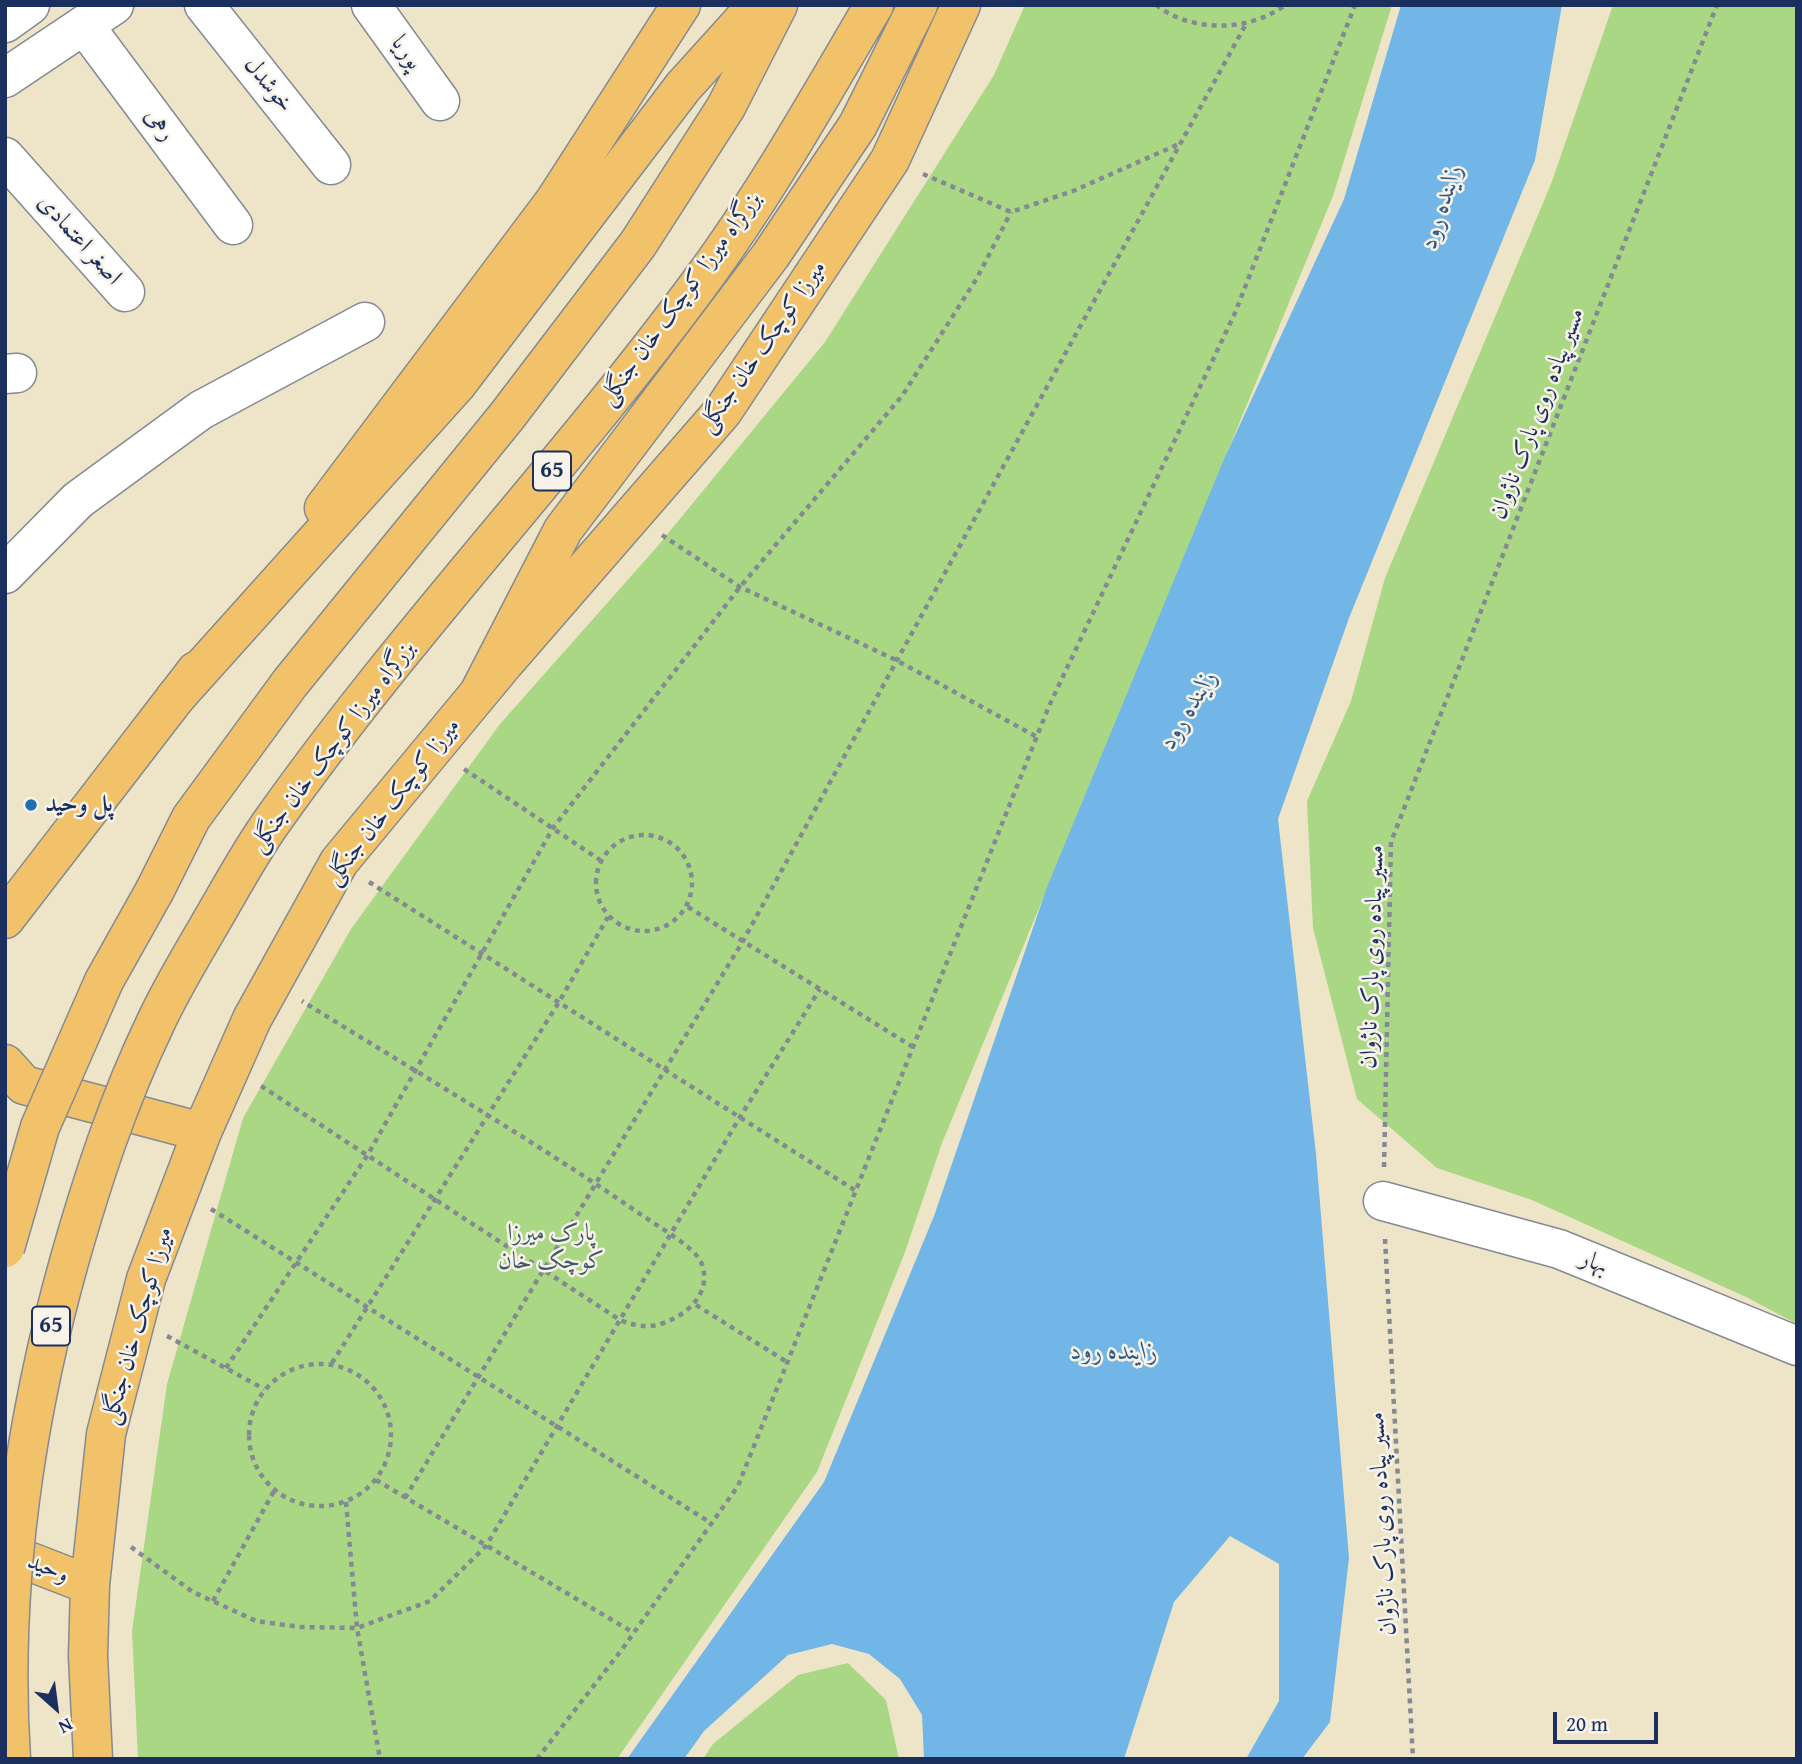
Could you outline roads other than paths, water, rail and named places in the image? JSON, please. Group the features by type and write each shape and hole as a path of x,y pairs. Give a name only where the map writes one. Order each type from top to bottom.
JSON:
{"main road":[{"path":"11,907 356,468 554,202 681,5"},
{"path":"175,698 457,384 683,86 757,5"},
{"path":"5,1248 40,1127 104,981 155,890 191,818 290,683 507,416 638,244 726,107 778,5"},
{"name":"بزرگراه میرزا کوچک خان جنگلی","path":"11,1759 5,1703 10,1557 28,1431 50,1330 98,1160 155,1023 211,922 272,821 362,702 569,450 703,279 780,161 874,5"},
{"path":"480,691 563,530 771,255 858,125 918,5"},
{"name":"میرزا کوچک خان جنگلی","path":"93,1759 88,1656 90,1585 106,1434 146,1279 202,1132 272,983 339,862 480,691 723,411 890,160 961,5"},
{"path":"11,1081 202,1132"},
{"name":"وحید","path":"5,1552 90,1585"}],"street":[{"path":"5,23 30,5"},
{"name":"خوشدل","path":"204,5 331,164"},
{"name":"پوریا","path":"371,5 440,101"},
{"path":"5,78 99,15"},
{"name":"رهی","path":"99,15 233,225"},
{"name":"اصغر اعتمادی","path":"5,157 125,292"},
{"path":"5,574 78,499 201,410 365,322"},
{"name":"بهار","path":"1383,1201 1559,1249 1797,1346"}],"water":[{"name":"زاینده رود","path":"1401,5 1562,5 1535,160 1349,618 1278,819 1316,1154 1349,1558 1330,1722 1302,1759 1246,1759 1279,1701 1279,1564 1230,1536 1174,1602 1124,1759 924,1759 922,1715 900,1679 869,1654 832,1644 788,1655 704,1731 684,1759 627,1759 824,1482 934,1216 1047,887 1224,459 1344,199"}],"place":[{"name":"پل وحید","path":"31,805"}],"park label":[{"name":"پارک میرزا کوچک خان","path":"551,1248"}]}
